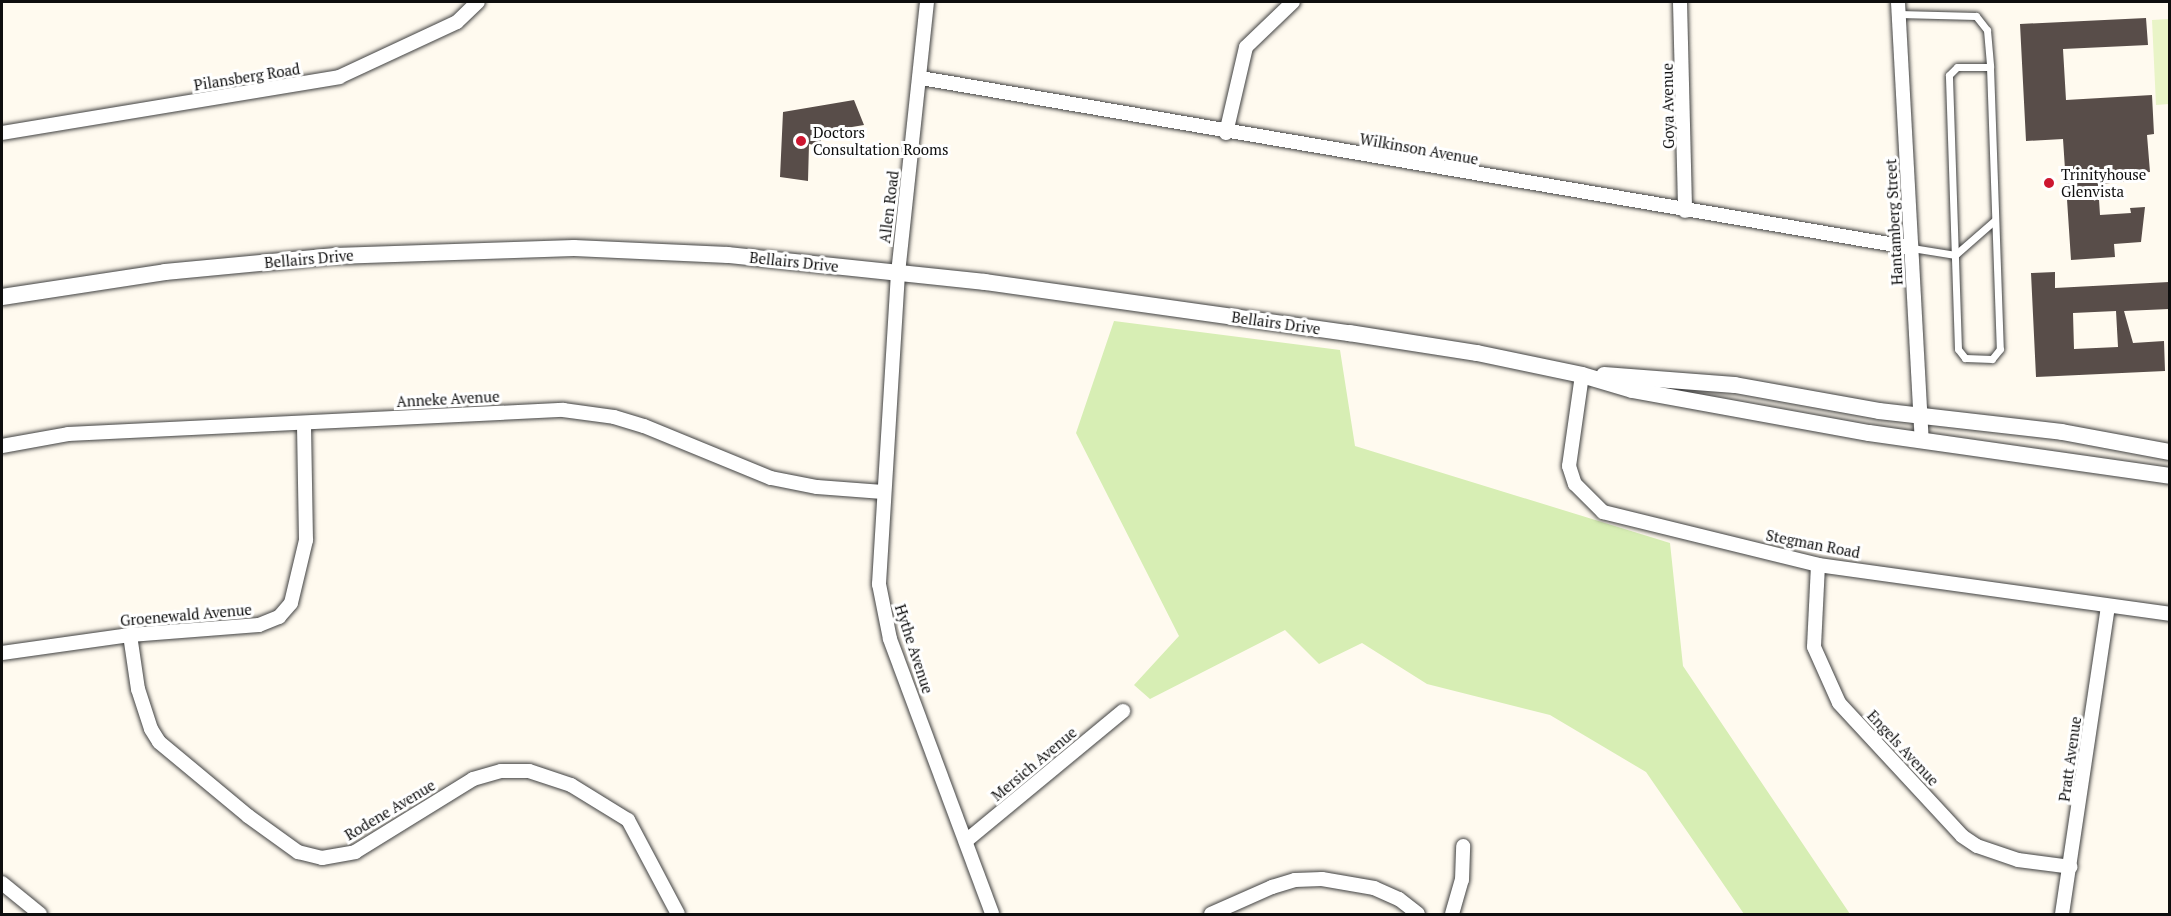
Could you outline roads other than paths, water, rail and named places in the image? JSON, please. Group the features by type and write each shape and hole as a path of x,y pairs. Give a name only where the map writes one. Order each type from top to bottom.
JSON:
{"street":[{"name":"Pilansberg Road","path":"2,133 339,76 457,22 478,2"},
{"name":"Allen Road","path":"898,273 921,78 927,2"},
{"path":"1226,133 1246,47 1293,2"},
{"name":"Goya Avenue","path":"1680,2 1685,211"},
{"name":"Hantamberg Street","path":"1898,8 1922,440"},
{"name":"Wilkinson Avenue","path":"921,78 1226,133 1912,248"},
{"name":"Bellairs Drive","path":"2,297 202,268 335,256 475,249 574,248 728,255 898,273 1349,333 1582,375"},
{"name":"Hythe Avenue","path":"898,273 879,584 886,626 992,915"},
{"path":"1582,375 1735,385 1922,416 2062,432 2169,452"},
{"path":"1582,375 1632,390 1922,440 2169,476"},
{"name":"Stegman Road","path":"1582,375 1569,466 1575,484 1593,506 1617,517 1818,565 2108,608 2169,614"},
{"name":"Anneke Avenue","path":"2,446 68,434 582,411 644,426 771,478 816,487 883,492"},
{"name":"Groenewald Avenue","path":"2,654 130,635 260,625 275,620 288,609 298,584 306,540 304,423"},
{"name":"Engels Avenue","path":"1818,565 1814,647 1839,703 1977,846 2018,860 2071,867"},
{"name":"Pratt Avenue","path":"2062,915 2108,608"},
{"name":"Rodene Avenue","path":"130,635 138,689 151,729 159,742 248,816 298,852 322,858 355,852 472,778 501,771 529,771 580,790 628,820 678,915"},
{"name":"Mersich Avenue","path":"966,841 1123,711"},
{"path":"1452,915 1462,880 1463,846"},
{"path":"1211,915 1272,887 1295,880 1322,879 1374,888 1399,899 1418,915"},
{"path":"2,883 40,915"}],"lane":[{"path":"1898,8 1976,16 1987,30 1990,67 2000,349 1992,359 1965,358 1958,349 1948,75 1957,67 1990,67"},
{"path":"1955,255 1995,220"},
{"path":"1912,248 1955,255"}],"place":[{"name":"Doctors Consultation Rooms","path":"801,141"},
{"name":"Trinityhouse Glenvista","path":"2049,183"}]}
